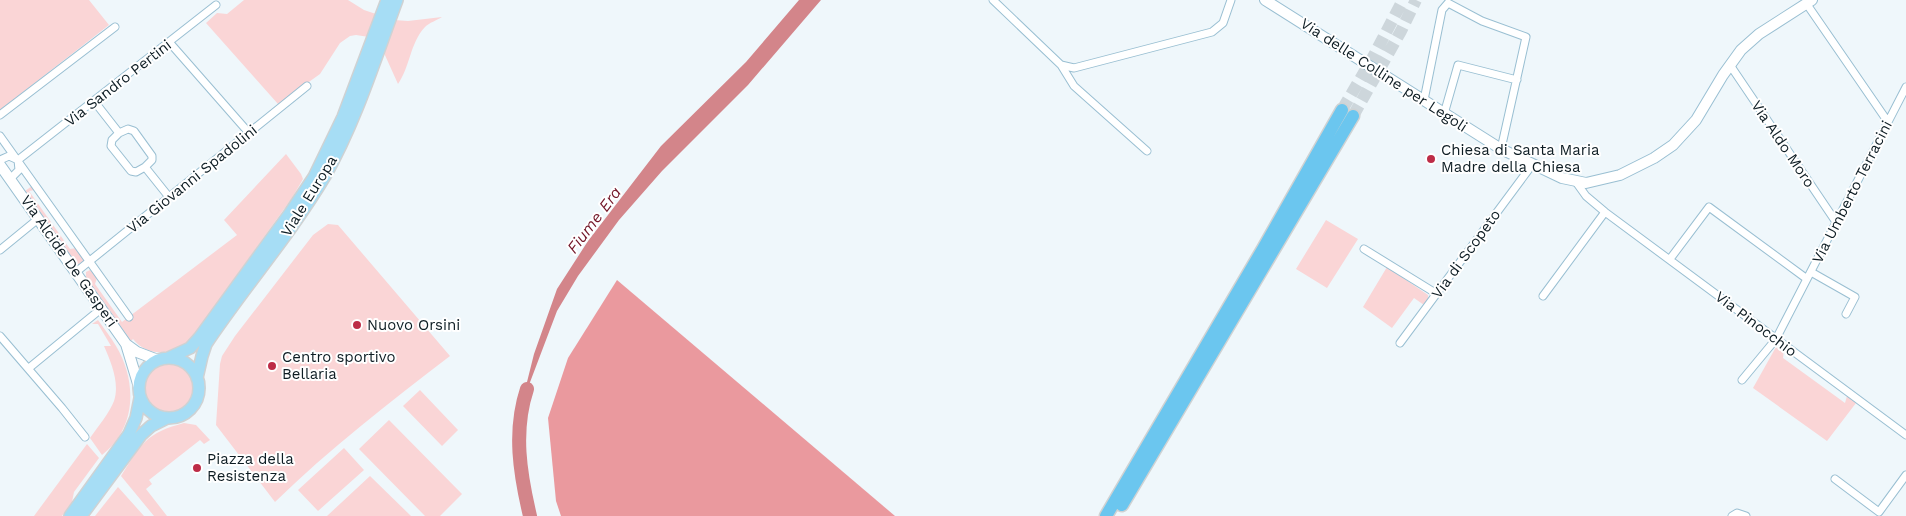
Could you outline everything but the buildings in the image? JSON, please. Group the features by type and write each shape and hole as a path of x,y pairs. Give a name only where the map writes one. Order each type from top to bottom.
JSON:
{"highway":[{"path":"1106,516 1258,257 1348,113 1116,516"}],"main road":[{"name":"Viale Europa","path":"81,516 143,433 167,418 183,415 194,405 198,391 197,378 206,344 302,212 325,175 344,138 387,0"},
{"name":"Viale Europa","path":"70,516 129,434 136,418 145,371 163,359 190,348 199,338 298,201 332,143 397,0"},
{"path":"163,359 175,359 185,363 197,378"},
{"path":"140,392 150,412 167,418"}],"street":[{"path":"993,0 1061,65 1074,86 1147,151"},
{"path":"1061,65 1065,67 1078,67 1212,32 1222,23 1231,0"},
{"name":"Via delle Colline per Legoli","path":"1265,0 1501,149 1532,165 1576,182 1596,182 1620,175 1669,149 1696,120 1741,50 1759,34 1809,2"},
{"path":"1809,2 1888,122"},
{"path":"1424,100 1442,10 1448,3 1482,21 1526,37 1501,149"},
{"name":"Via Sandro Pertini","path":"18,160 170,43 216,5"},
{"path":"0,116 115,26"},
{"path":"170,43 249,133"},
{"path":"1444,114 1458,65 1517,80"},
{"name":"Via Aldo Moro","path":"1730,65 1836,222"},
{"name":"Via Giovanni Spadolini","path":"76,272 308,86"},
{"name":"Via Umberto Terracini","path":"1742,380 1776,339 1906,86"},
{"path":"94,101 119,133"},
{"path":"128,129 134,131 152,154 152,160 138,172 133,172 111,144 119,133 128,129"},
{"name":"Via Alcide De Gasperi","path":"0,136 129,317"},
{"path":"0,160 9,156 18,160 18,170 10,178"},
{"name":"Via Alcide De Gasperi","path":"0,164 126,344 140,392"},
{"name":"Via di Scopeto","path":"1400,343 1532,165"},
{"path":"145,167 168,197"},
{"name":"Via Pinocchio","path":"1576,182 1586,196 1605,212 1906,435"},
{"path":"1670,259 1709,207 1808,279"},
{"path":"1543,296 1605,212"},
{"path":"0,250 38,219"},
{"path":"1364,249 1437,294"},
{"name":"Via Umberto Terracini","path":"1811,272 1855,297 1846,314"},
{"path":"29,368 102,308"},
{"path":"0,336 29,368 85,437"},
{"name":"Via Alcide De Gasperi","path":"126,344 143,354 163,359"},
{"path":"1835,479 1879,512 1906,475"},
{"path":"1732,516 1738,513 1746,516"}],"shaded area":[{"path":"0,0 89,0 109,25 0,110"},
{"path":"244,0 348,0 364,10 394,20 408,21 442,17 427,26 420,33 398,84 384,53 369,37 350,36 340,43 320,74 278,104 206,23 217,13 227,14"},
{"path":"799,0 821,0 748,85 662,171 619,220 578,276 557,311 521,406 534,354 557,289 588,241 661,146 746,62"},
{"path":"286,154 303,179 292,198 194,335 180,347 164,352 147,350 133,339 131,341 86,277 86,272 90,270 97,278 95,284 122,322 237,235 224,220"},
{"path":"32,186 35,190 29,191 70,249 77,248 85,260 77,265 25,191"},
{"path":"1326,220 1358,239 1327,288 1296,269"},
{"path":"328,224 338,225 450,356 382,408 275,502 216,425 220,364 222,356 235,336 313,235"},
{"path":"1387,267 1428,295 1424,305 1414,298 1392,328 1363,307"},
{"path":"617,280 895,516 561,516 556,501 548,418 568,358"},
{"path":"98,320 123,360 128,374 130,389 130,403 122,432 114,444 102,455 90,438 112,405 116,394 116,387 112,366 104,346 111,346 98,324 92,324"},
{"path":"1776,347 1784,350 1783,358 1845,403 1847,396 1856,403 1827,441 1753,388"},
{"path":"163,363 173,363 186,370 193,383 193,393 186,406 173,413 163,413 154,409 147,402 143,393 143,383 147,374 154,367"},
{"path":"420,390 458,430 442,446 403,406"},
{"path":"389,420 462,494 440,516 425,516 359,449"},
{"path":"184,423 196,425 210,440 204,444 200,440 149,480 152,484 146,489 167,516 154,516 121,476 146,441 161,431"},
{"path":"87,444 99,458 74,492 72,502 62,516 34,516"},
{"path":"344,448 364,470 318,511 298,490"},
{"path":"370,476 411,516 327,516"},
{"path":"118,487 144,516 95,516"}],"waterway":[{"name":"Fiume Era","path":"527,389 520,421 519,437 523,484 530,516"}],"tunnel":[{"path":"1342,110 1372,59 1403,0"},
{"path":"1353,116 1401,31 1416,0"}],"place":[{"name":"Chiesa di Santa Maria Madre della Chiesa","path":"1431,159"},
{"name":"Nuovo Orsini","path":"357,325"},
{"name":"Centro sportivo Bellaria","path":"272,366"},
{"name":"Piazza della Resistenza","path":"197,468"}]}
